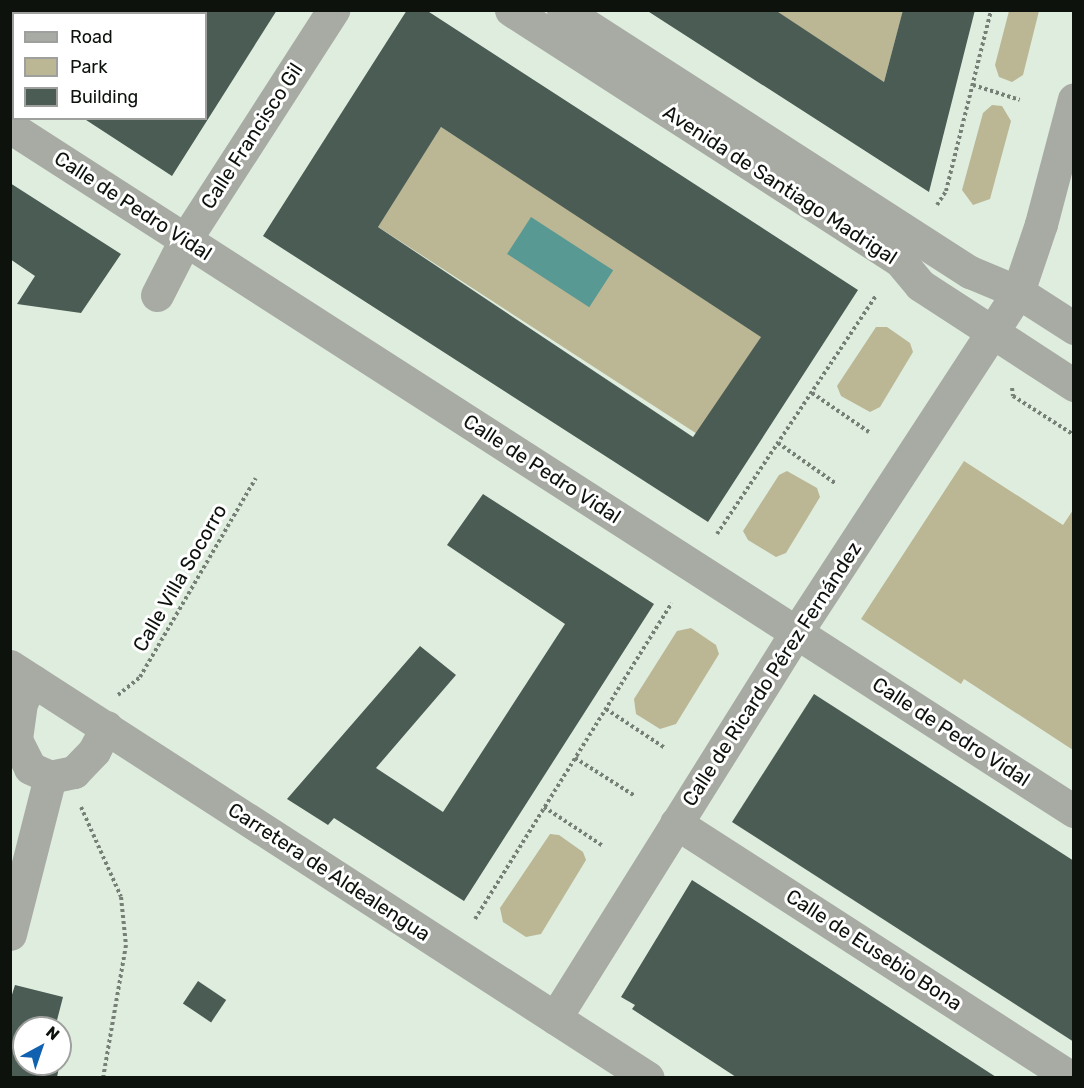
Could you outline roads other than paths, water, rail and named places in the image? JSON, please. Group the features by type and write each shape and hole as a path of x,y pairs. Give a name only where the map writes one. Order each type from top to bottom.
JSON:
{"street":[{"name":"Calle Francisco Gil","path":"157,295 185,240 333,10"},
{"name":"Avenida de Santiago Madrigal","path":"511,10 900,261 920,285 1074,385"},
{"name":"Avenida de Santiago Madrigal","path":"563,10 970,272 1018,292 1074,328"},
{"name":"Calle de Ricardo Pérez Fernández","path":"555,1018 796,633 1018,292 1041,224 1074,99"},
{"name":"Calle de Pedro Vidal","path":"10,127 1074,811"},
{"name":"Carretera de Aldealengua","path":"22,673 648,1077"},
{"path":"22,673 16,740 30,768 57,777 74,772 94,751 107,727"},
{"path":"10,934 57,777"},
{"name":"Calle de Eusebio Bona","path":"676,823 1071,1077"}],"water":[{"path":"531,217 613,270 589,307 507,254"}]}
